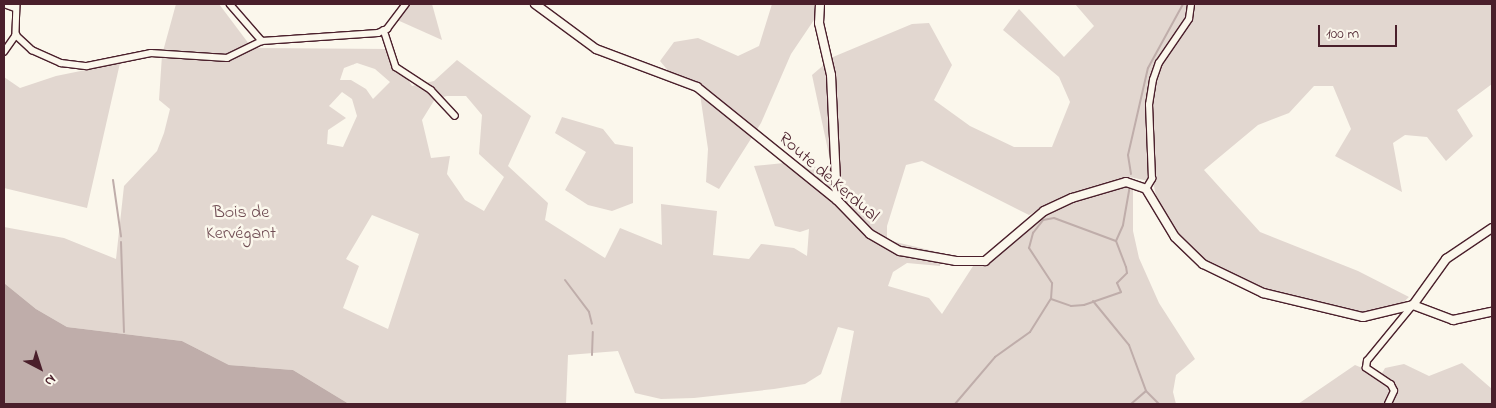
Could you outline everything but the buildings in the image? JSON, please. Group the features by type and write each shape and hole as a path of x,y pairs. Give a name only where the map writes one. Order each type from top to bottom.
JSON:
{"street":[{"path":"4,4 16,6 16,35 4,52"},
{"path":"230,4 262,41"},
{"path":"16,35 43,57 61,63 87,66 158,53 227,58 262,41 384,30 406,4"},
{"name":"Route de Kerdual","path":"535,4 596,49 697,87 837,200 870,234 900,251 975,262 995,256 1044,210 1115,184 1126,182 1146,189"},
{"path":"820,4 819,23 830,75 837,200"},
{"path":"1191,4 1189,19 1159,63 1152,80 1149,105 1152,178 1146,189 1187,251 1238,283 1311,306 1363,317 1413,305 1453,320 1492,312"},
{"path":"384,30 388,53 396,67 431,90 455,116"},
{"path":"1388,404 1394,391 1391,385 1366,368 1367,361 1413,305 1446,260 1492,228"}],"green space":[{"name":"Bois de Kervégant","path":"176,4 219,4 252,48 389,49 412,86 434,81 457,60 531,116 508,166 548,203 545,220 605,258 620,228 662,245 661,204 717,211 713,255 749,259 761,244 794,248 807,256 809,229 800,232 775,226 754,166 784,163 832,169 812,75 833,57 912,24 929,23 952,65 934,100 970,126 1014,147 1052,147 1070,102 1059,77 1003,30 1019,9 1064,57 1094,26 1075,4 1492,4 1492,84 1457,110 1473,136 1446,161 1427,137 1405,135 1393,143 1402,192 1335,156 1351,129 1333,86 1314,86 1289,113 1258,125 1204,170 1260,232 1358,271 1409,297 1396,309 1370,316 1238,283 1187,251 1159,209 1153,182 1130,177 1111,184 1133,183 1133,231 1139,258 1159,303 1195,359 1176,375 1173,392 1176,404 840,404 854,331 838,327 821,374 805,384 774,389 694,398 661,399 635,393 618,351 568,355 566,404 349,404 293,370 229,365 182,341 67,327 36,309 4,283 4,227 64,238 116,259 124,186 157,151 170,109 159,100 162,55","holes":["357,63 375,69 390,82 373,99 366,89 351,80 340,80 344,68","342,92 352,99 357,116 343,147 327,144 328,130 346,118 329,106","447,96 466,96 482,115 479,154 504,177 484,211 465,200 447,174 450,156 431,158 422,120 435,99","922,161 1029,215 1049,203 1102,187 1025,224 985,261 975,263 942,314 929,298 888,286 893,272 907,263 940,266 942,253 887,240 887,226 906,165","372,215 419,234 388,329 343,308 359,266 346,259"]},
{"path":"408,4 432,4 442,40 395,19"},
{"path":"772,4 820,4 818,14 791,54 761,123 719,189 706,182 708,149 700,94 670,73 660,61 674,42 698,38 738,56 759,46"},
{"path":"120,63 87,208 4,188 4,77 20,88 56,76"},
{"path":"562,117 603,129 615,144 633,147 633,203 612,211 588,205 565,190 586,152 555,133"},
{"path":"1462,363 1492,389 1492,404 1298,404 1355,365 1372,372 1378,380 1385,368 1404,364 1429,376"}],"shaded area":[{"path":"4,283 36,309 67,327 182,341 229,365 293,370 349,404 4,404"}],"waterway":[{"path":"1131,174 1128,155 1148,68 1183,4"},
{"path":"113,180 121,236"},
{"path":"955,404 995,357 1030,332 1051,299 1071,306 1084,305 1121,292 1117,283 1127,273 1116,241 1123,225 1129,190"},
{"path":"1051,299 1052,283 1029,248 1033,233 1043,220 1054,218 1116,241"},
{"path":"121,242 124,332"},
{"path":"565,280 589,312 592,324"},
{"path":"1093,301 1129,345 1146,391 1159,404"},
{"path":"592,355 593,332"},
{"path":"1131,404 1146,391"}]}
